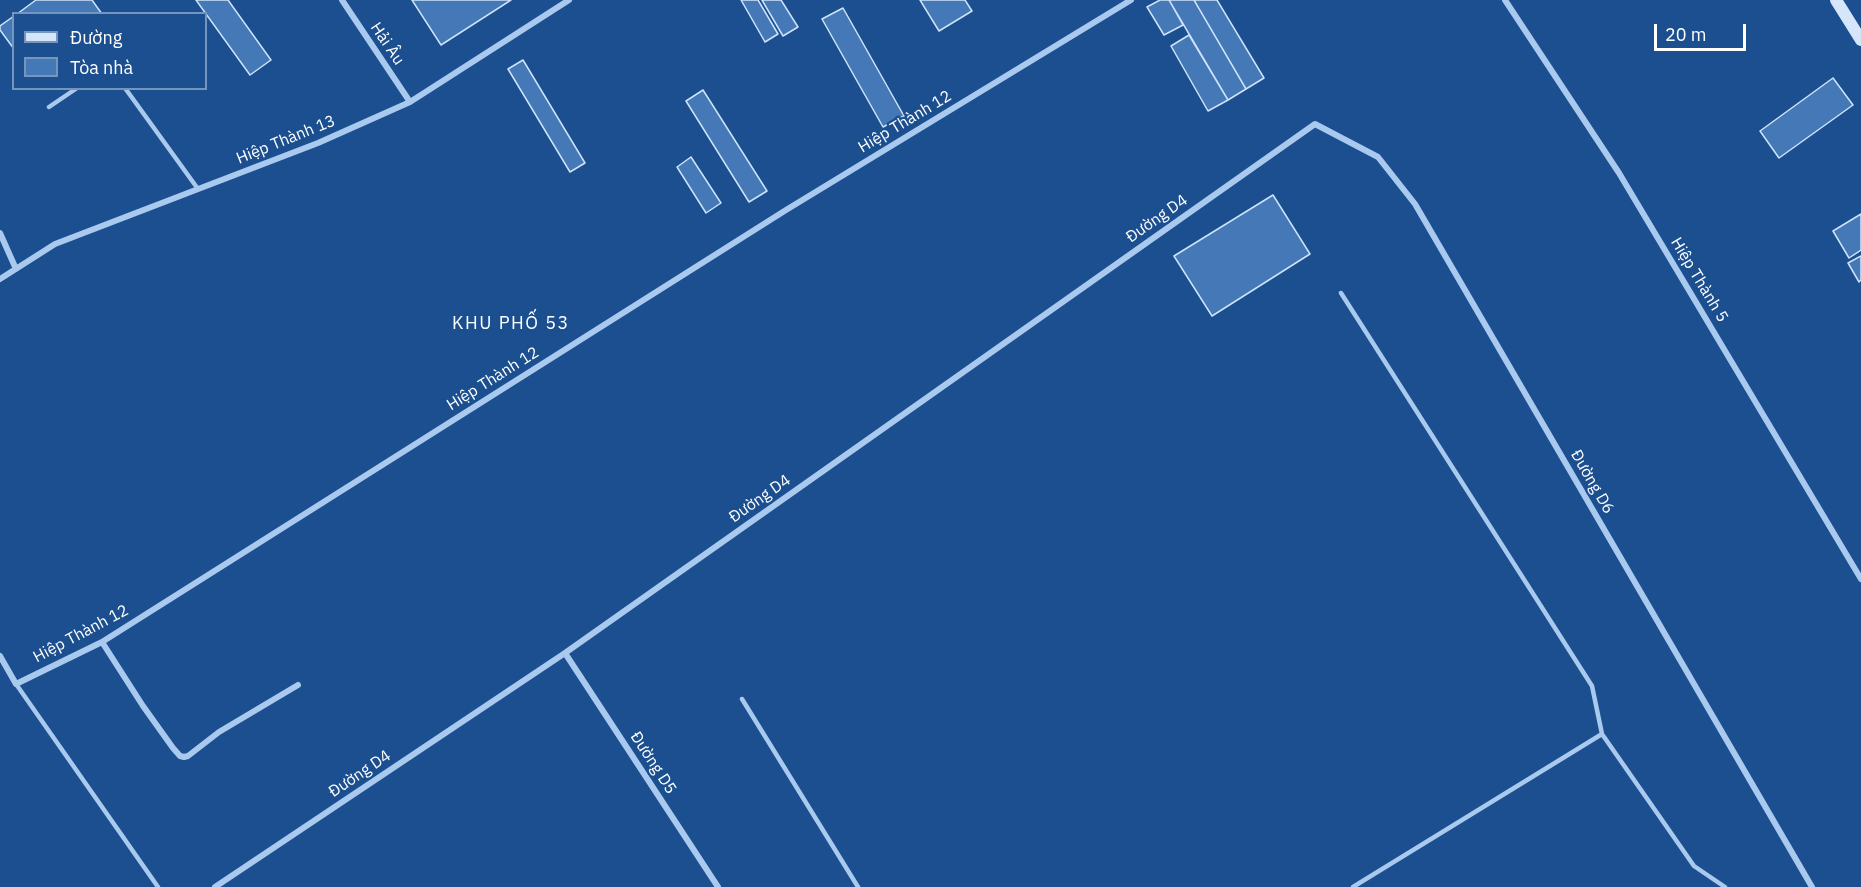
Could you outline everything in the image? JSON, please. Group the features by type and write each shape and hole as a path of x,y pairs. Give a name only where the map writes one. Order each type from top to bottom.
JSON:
{"main road":[{"path":"1836,0 1861,40"}],"street":[{"name":"Hải Âu","path":"342,0 410,102"},
{"name":"Hiệp Thành 13","path":"0,279 55,244 318,143 410,102 569,0"},
{"name":"Hiệp Thành 12","path":"16,684 102,642 794,205 1131,0"},
{"name":"Hiệp Thành 5","path":"1505,0 1619,173 1861,579"},
{"name":"Đường D4","path":"215,887 565,653 1315,124"},
{"name":"Đường D6","path":"1315,124 1378,157 1415,204 1812,887"},
{"path":"0,233 16,269"},
{"path":"102,642 142,706 173,748 184,757 219,732 298,685"},
{"name":"Đường D5","path":"565,653 718,887"},
{"path":"0,656 16,684"}],"lane":[{"path":"49,107 74,90"},
{"path":"126,90 198,189"},
{"path":"1341,293 1592,686 1602,734 1694,866 1725,887"},
{"path":"16,684 158,887"},
{"path":"742,699 858,887"},
{"path":"1353,887 1602,734"}],"building":[{"path":"36,0 92,0 101,12 20,12"},
{"path":"196,0 228,0 271,60 250,75 207,15 207,12"},
{"path":"412,0 511,0 441,45"},
{"path":"741,0 758,0 778,34 765,42"},
{"path":"762,0 781,0 798,27 783,36"},
{"path":"920,0 965,0 972,11 939,31"},
{"path":"1160,0 1169,0 1183,25 1164,35 1147,7"},
{"path":"1169,0 1194,0 1246,89 1228,100"},
{"path":"1194,0 1217,0 1264,78 1246,89"},
{"path":"843,8 904,116 883,127 822,19"},
{"path":"12,17 12,46 0,30 0,26"},
{"path":"1189,35 1228,100 1208,111 1171,46"},
{"path":"523,60 585,163 570,172 508,69"},
{"path":"1833,78 1853,105 1779,158 1760,131"},
{"path":"703,90 767,191 749,202 686,101"},
{"path":"691,157 721,203 706,213 677,167"},
{"path":"1273,195 1310,254 1212,316 1174,256"},
{"path":"1861,214 1861,250 1849,258 1833,231"},
{"path":"1861,256 1861,280 1859,282 1848,263"}],"district":[{"name":"KHU PHỐ 53","path":"511,324"}]}
